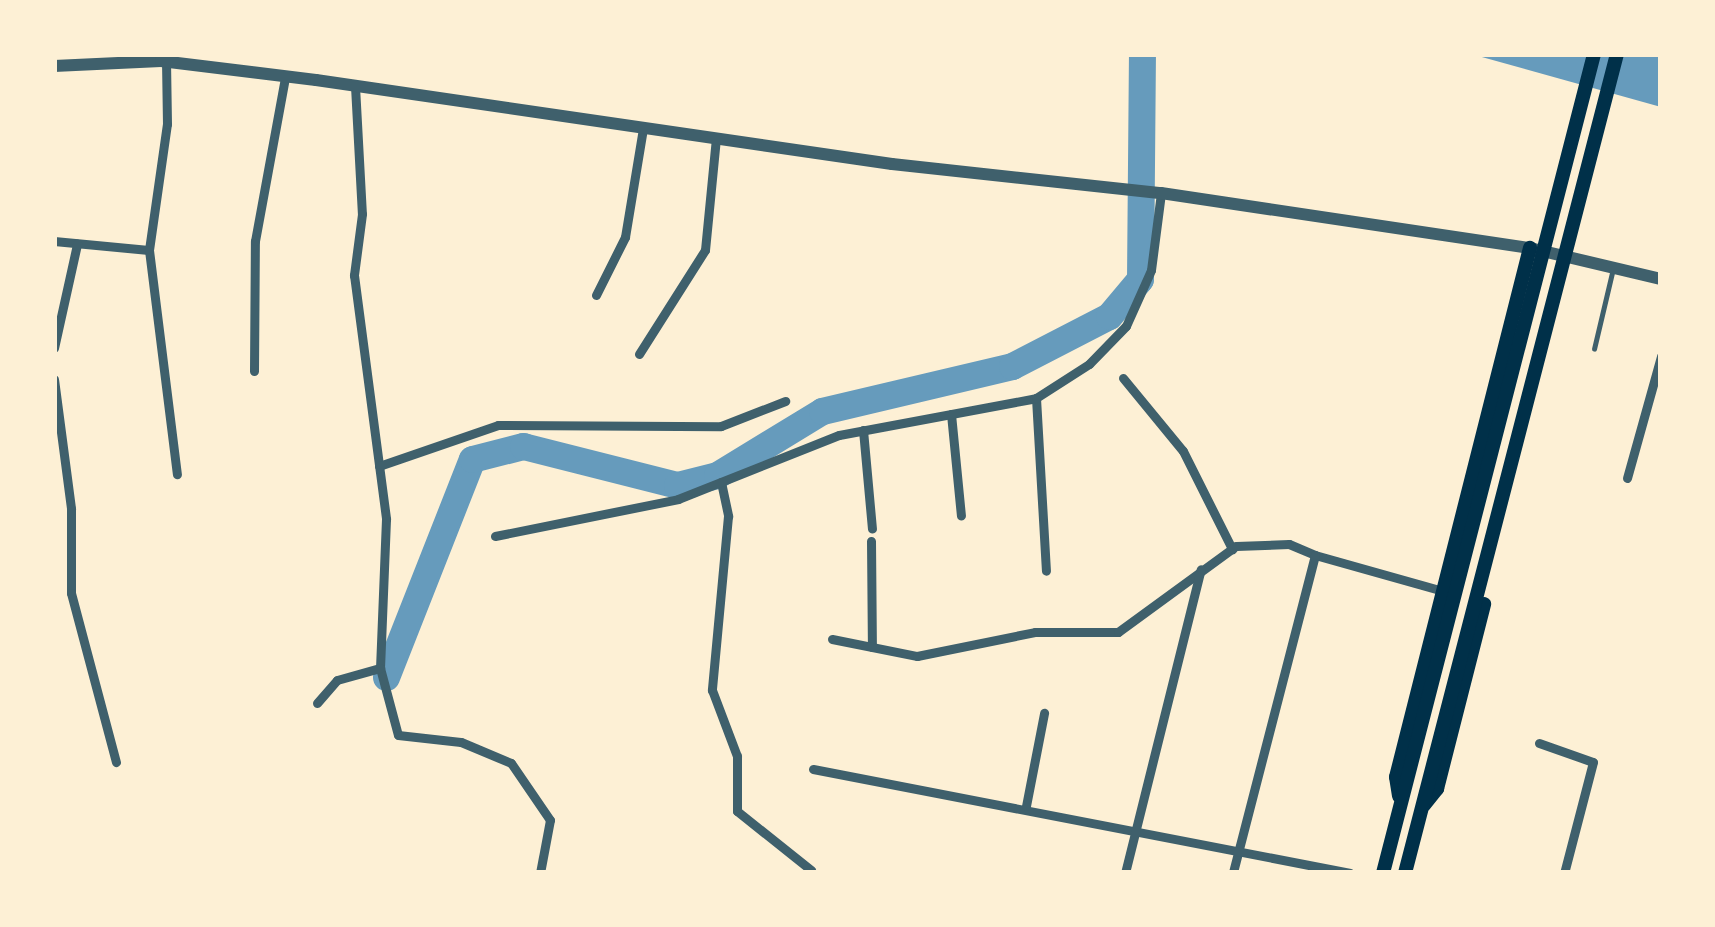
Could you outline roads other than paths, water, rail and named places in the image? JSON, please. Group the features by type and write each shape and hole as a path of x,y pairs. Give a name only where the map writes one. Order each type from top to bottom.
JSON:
{"main road":[{"path":"1383,873 1594,54"},
{"path":"1405,873 1617,54"},
{"path":"1401,803 1396,777 1529,248"},
{"path":"1421,809 1437,789 1571,257"}],"street":[{"path":"166,62 167,124 149,250 177,474"},
{"path":"54,66 166,62 355,86 716,138 1161,193 1529,248 1661,279"},
{"path":"254,370 255,241 285,77"},
{"path":"355,86 362,214 354,275 386,519 380,668 398,735 489,750 523,779 550,820 540,873"},
{"path":"596,296 625,237 643,128"},
{"path":"639,354 705,250 716,138"},
{"path":"495,536 678,500 863,430 1036,398 1089,364 1126,326 1151,270 1161,193"},
{"path":"54,241 149,250"},
{"path":"54,348 77,244"},
{"path":"1628,478 1661,356"},
{"path":"1123,378 1184,451 1232,549"},
{"path":"54,379 71,509 70,593 116,762"},
{"path":"1036,398 1046,571"},
{"path":"379,466 498,425 721,426 785,400"},
{"path":"951,415 961,516"},
{"path":"863,430 872,535 872,647"},
{"path":"721,482 728,516 712,690 737,756 737,811 811,870"},
{"path":"832,639 917,656 1035,632 1118,632 1232,549 1289,544 1443,591"},
{"path":"1232,873 1315,555"},
{"path":"1125,873 1201,569"},
{"path":"317,703 337,680 380,668"},
{"path":"1026,806 1044,713"},
{"path":"1539,743 1593,762 1564,873"},
{"path":"813,769 1026,806 1350,873"}],"lane":[{"path":"1594,349 1614,268"}],"water":[{"path":"1471,54 1661,54 1661,107"}],"waterway":[{"path":"386,677 472,459 523,446 677,485 717,475 822,411 1012,366 1109,316 1140,279 1142,54"}]}
